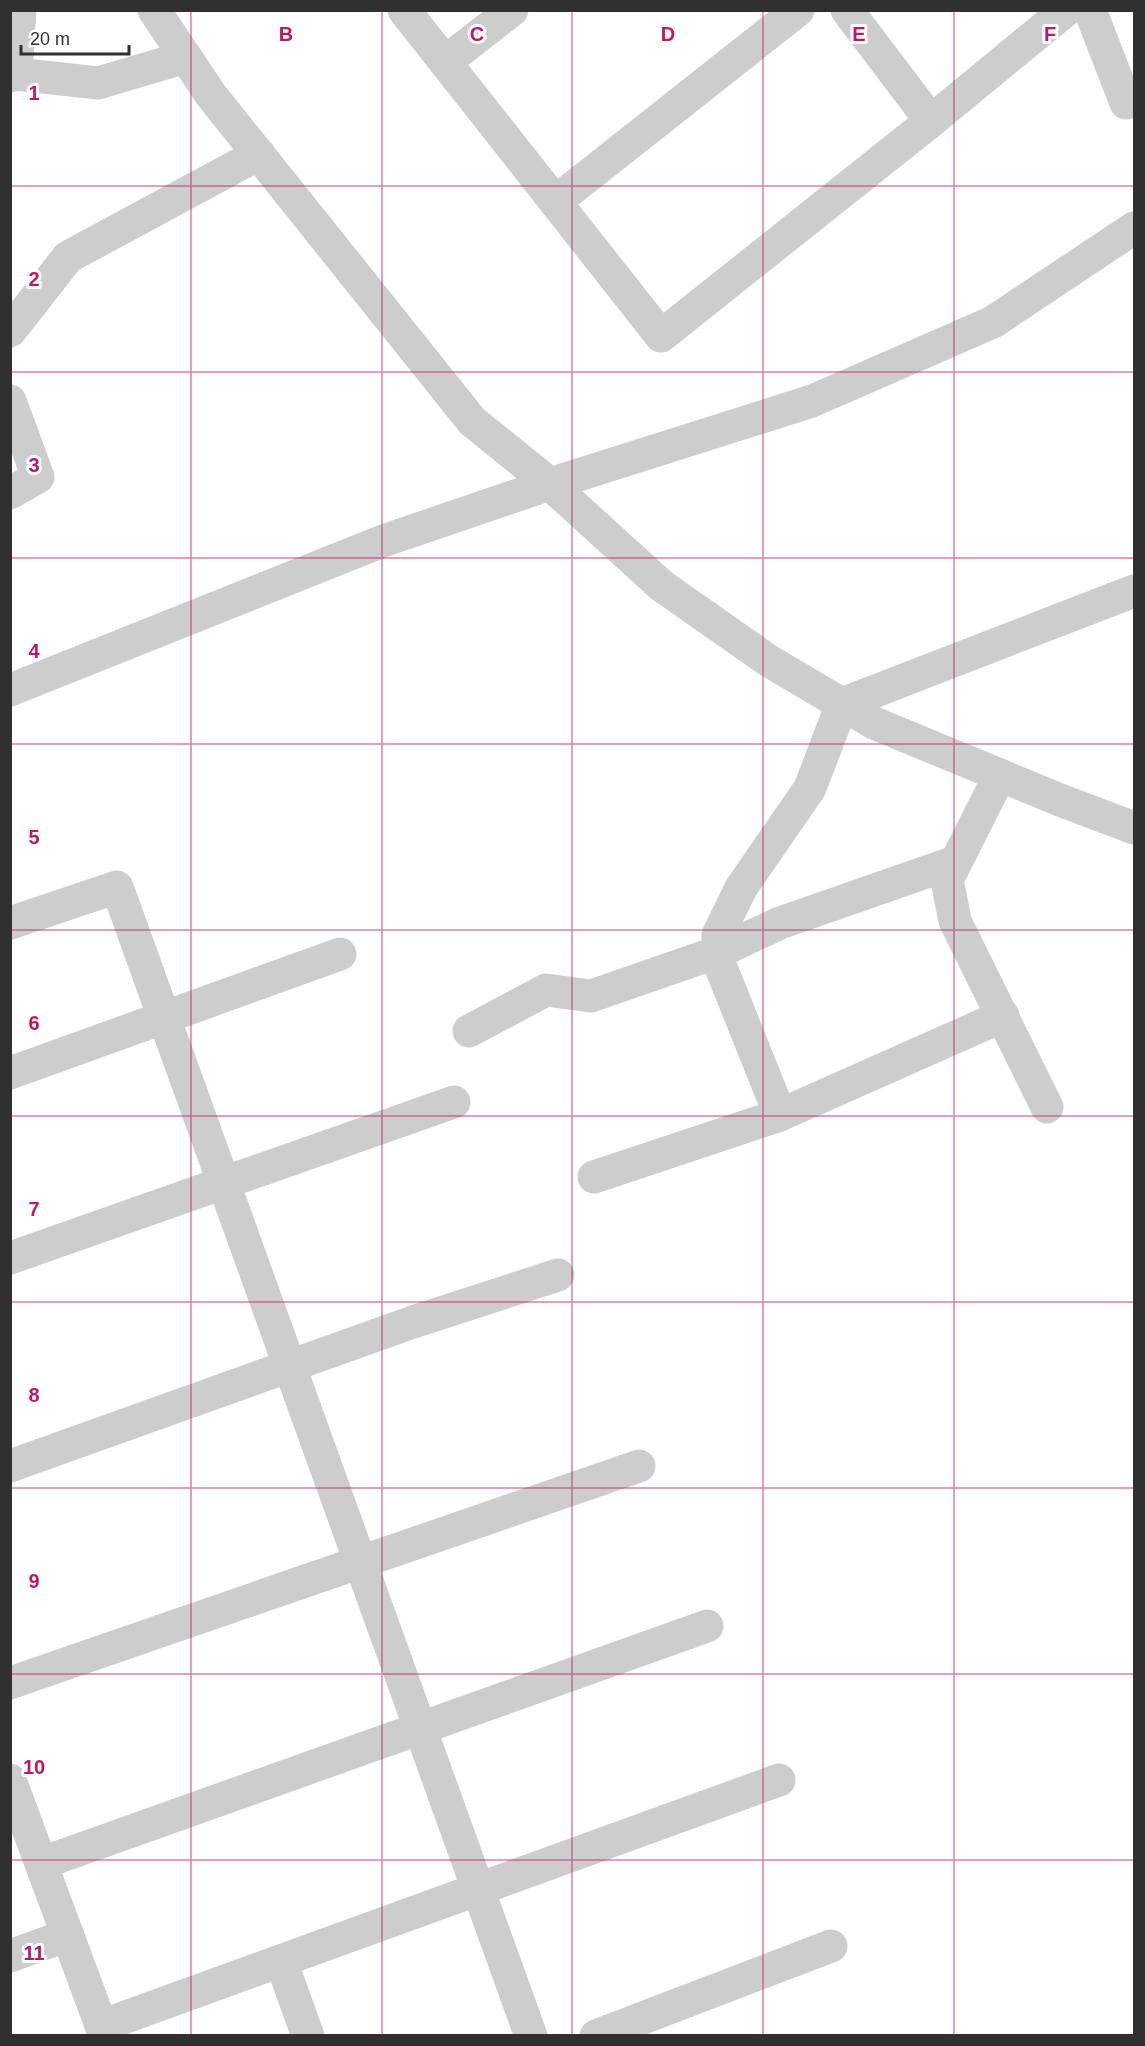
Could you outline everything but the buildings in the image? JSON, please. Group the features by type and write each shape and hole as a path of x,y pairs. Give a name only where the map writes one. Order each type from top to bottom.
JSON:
{"street":[{"path":"20,10 13,75 98,83 186,57"},
{"path":"154,10 211,94 472,421 550,484 663,586 770,661 873,723 1134,828"},
{"path":"404,10 661,336 1066,10"},
{"path":"445,62 512,10"},
{"path":"555,202 798,10"},
{"path":"847,10 930,121"},
{"path":"1090,10 1126,103"},
{"path":"10,331 68,257 259,154"},
{"path":"10,690 383,541 550,484 812,402 993,322 1134,228"},
{"path":"10,401 38,477 10,493"},
{"path":"780,1115 718,960 718,935 741,888 810,788 842,704 1134,591"},
{"path":"1000,775 947,880 956,921 1047,1107"},
{"path":"469,1031 546,990 591,996 718,952 780,923 956,862"},
{"path":"10,923 117,887 531,2036"},
{"path":"10,1073 340,954"},
{"path":"594,1177 780,1115 1003,1017"},
{"path":"10,1258 454,1102"},
{"path":"10,1466 412,1322 558,1275"},
{"path":"10,1683 639,1466"},
{"path":"28,1852 420,1728 707,1626"},
{"path":"10,1780 28,1852 68,1935 103,2031 281,1961 779,1780"},
{"path":"10,1956 68,1935"},
{"path":"596,2036 831,1946"},
{"path":"281,1961 308,2036"}]}
